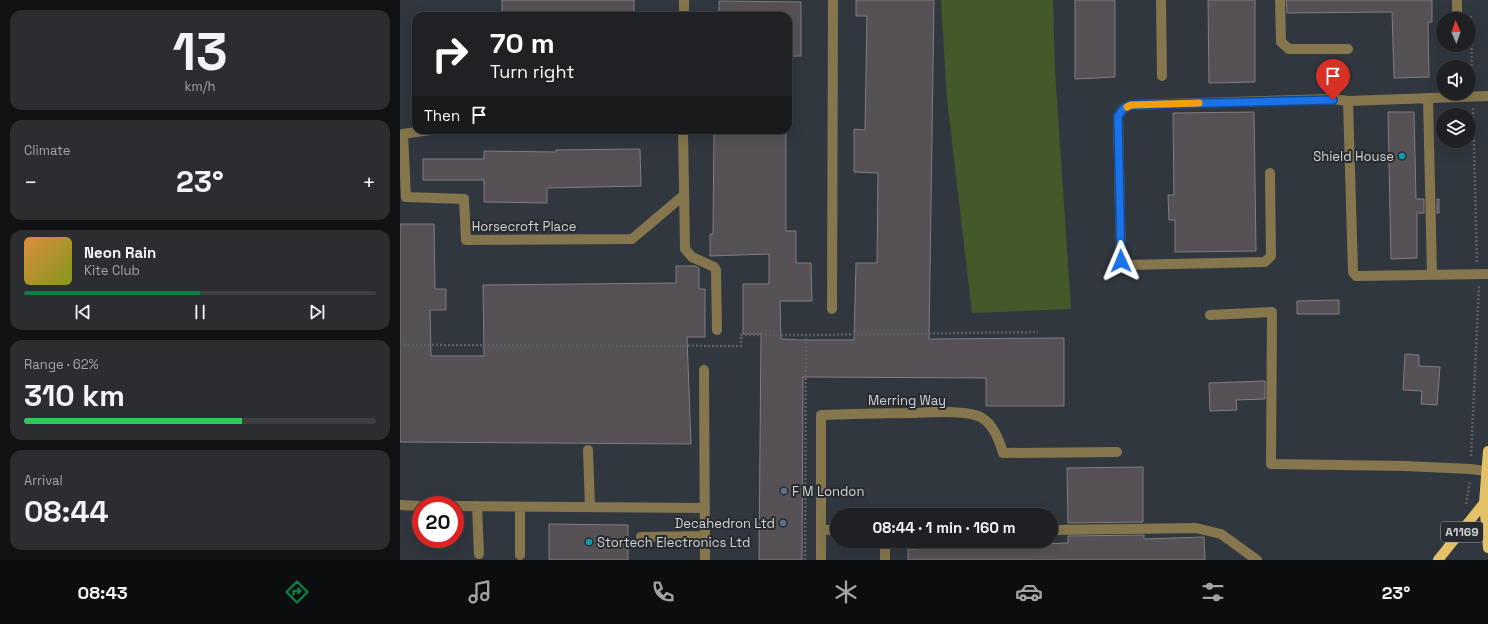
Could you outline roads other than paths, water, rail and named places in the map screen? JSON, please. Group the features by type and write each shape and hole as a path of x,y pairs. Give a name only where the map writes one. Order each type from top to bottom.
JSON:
{"main road":[{"name":"A1169","path":"1488,451 1484,503 1488,548"},
{"name":"A1169","path":"1438,560 1484,503"}],"street":[{"path":"684,0 684,12"},
{"path":"832,309 833,0"},
{"path":"1161,0 1162,76"},
{"path":"1280,0 1281,42 1289,49 1348,49"},
{"path":"1457,0 1457,12"},
{"path":"1270,173 1271,256 1265,262 1122,264 1120,254 1118,116 1124,108 1131,105 1333,100 1348,101 1488,96"},
{"path":"1428,98 1432,274"},
{"path":"1348,101 1353,272 1356,276 1488,274"},
{"name":"Horsecroft Place","path":"412,133 402,134 406,197 464,199 466,240 632,239 684,195"},
{"path":"683,134 685,249 692,257 714,267 716,270 717,330"},
{"path":"1210,315 1272,312 1272,464 1405,466 1486,471"},
{"path":"704,370 705,560"},
{"name":"Merring Way","path":"821,560 821,415 935,412 967,414 979,416 990,425 999,438 1003,453 1117,452"},
{"path":"588,450 590,507"},
{"path":"400,505 412,506"},
{"path":"464,506 705,508"},
{"path":"477,506 479,554"},
{"path":"520,506 520,555"},
{"path":"1058,530 1196,528 1221,534 1257,560"},
{"path":"821,530 830,530"},
{"path":"641,537 705,536"},
{"path":"885,548 885,560"}],"place":[{"name":"Shield House","path":"1402,156"},
{"name":"F M London","path":"784,491"},
{"name":"Decahedron Ltd","path":"783,523"},
{"name":"Stortech Electronics Ltd","path":"589,542"}]}
